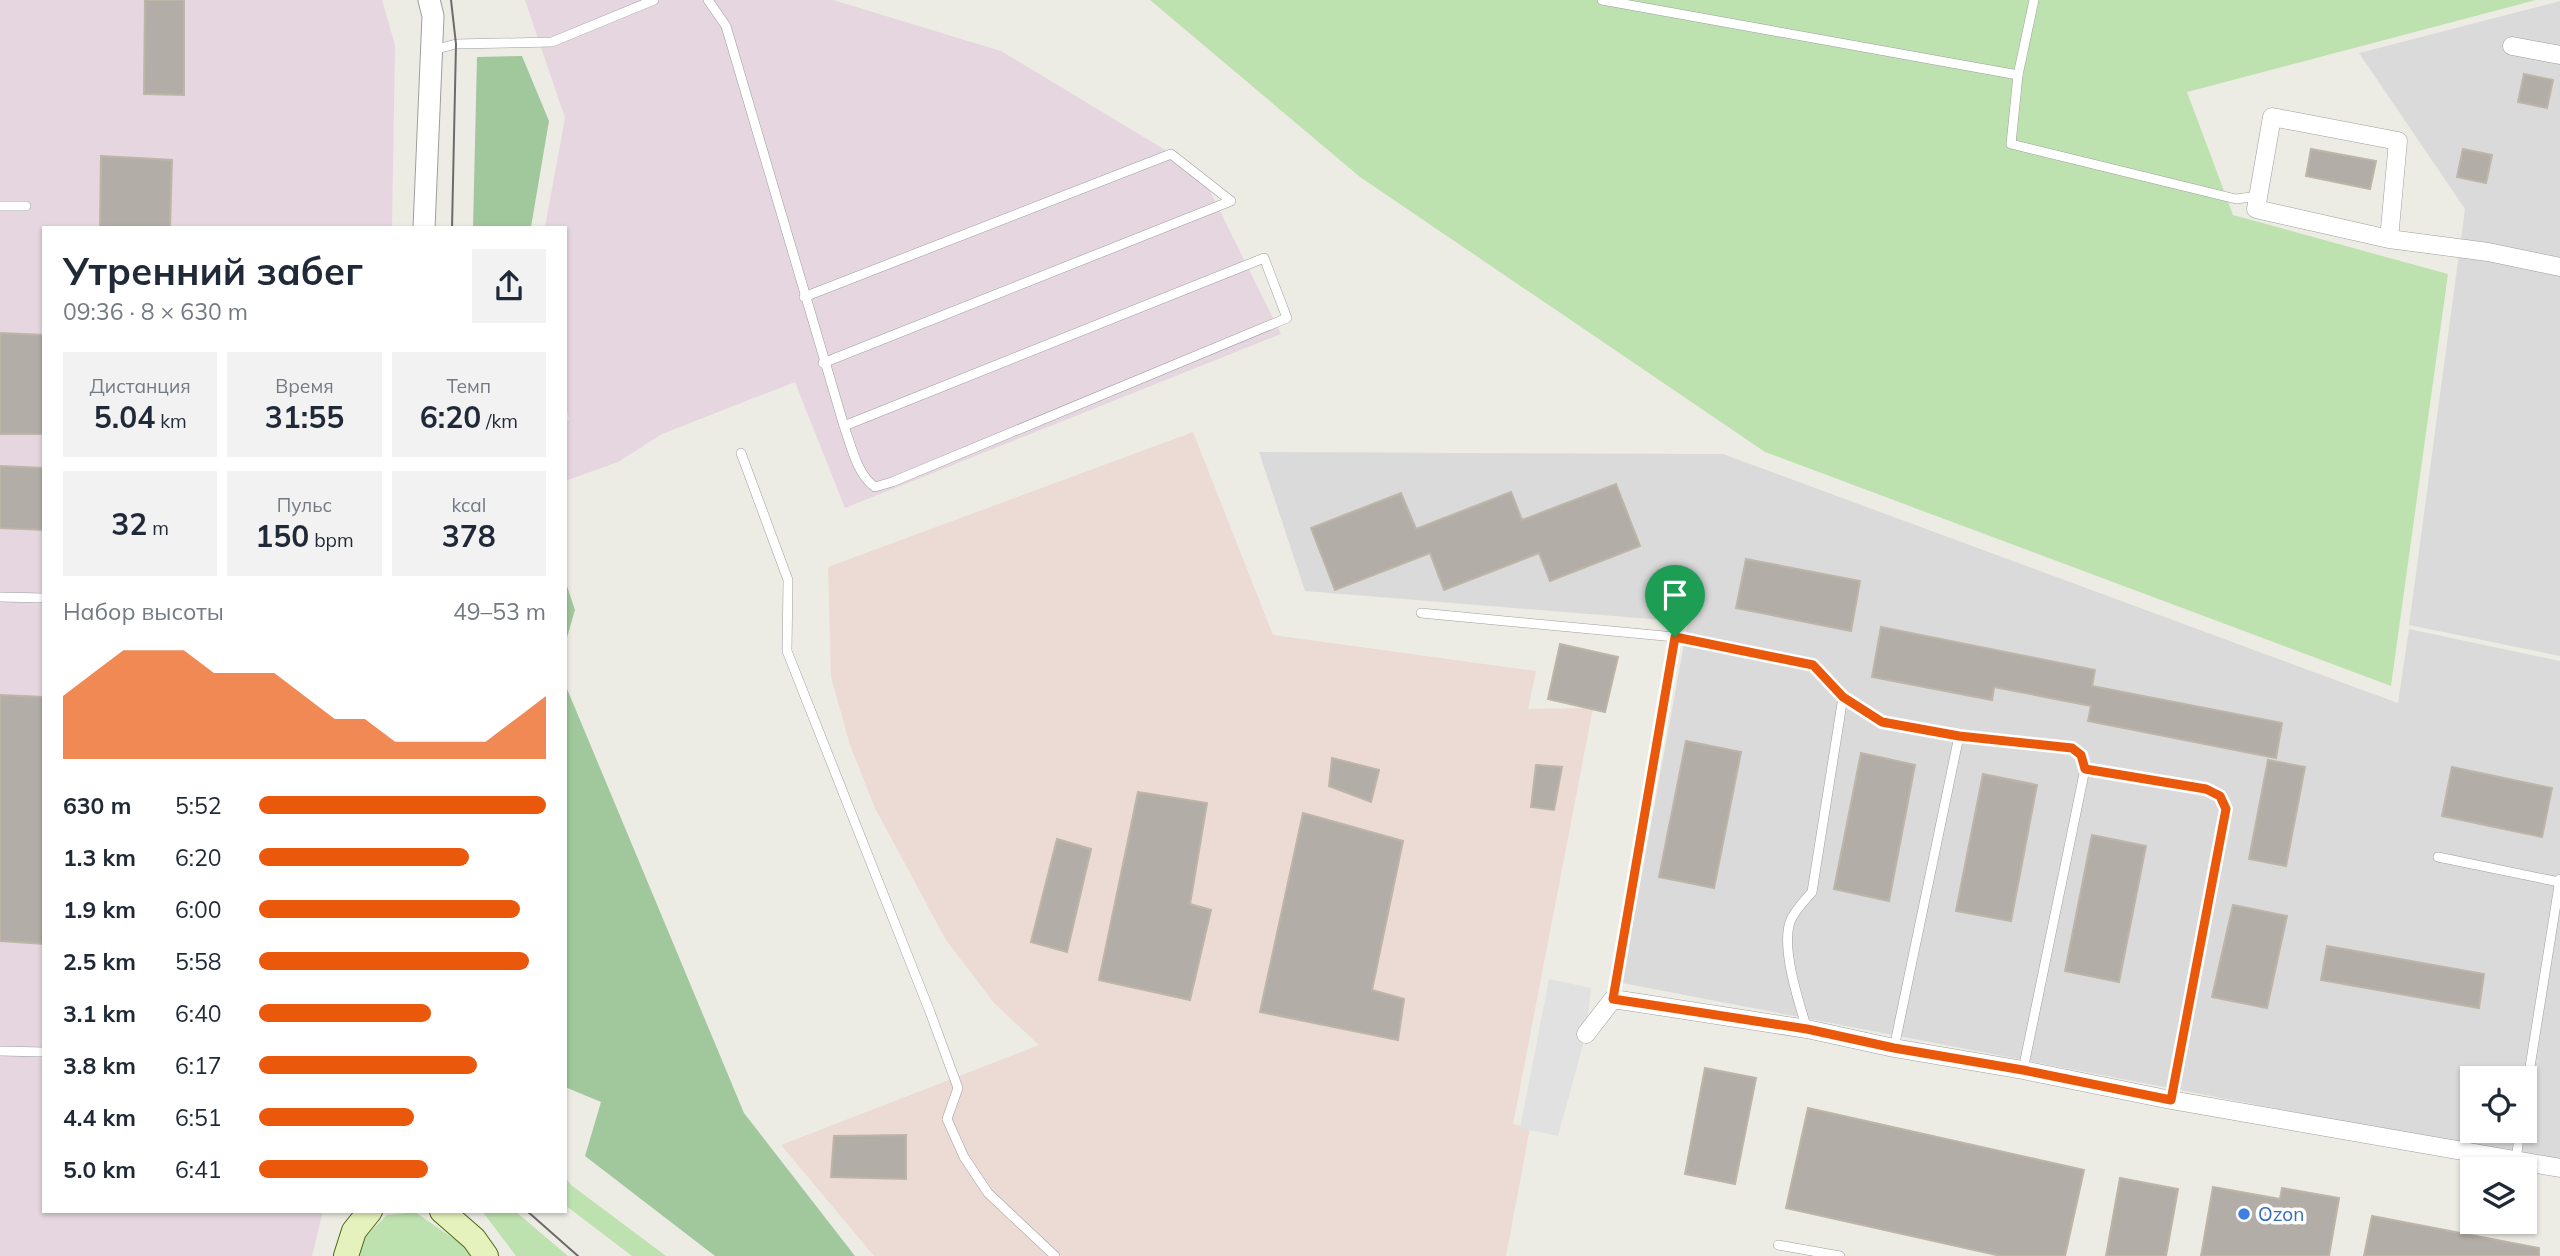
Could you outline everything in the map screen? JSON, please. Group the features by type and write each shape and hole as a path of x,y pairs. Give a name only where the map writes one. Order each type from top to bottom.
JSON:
{"main road":[{"path":"444,1213 480,1247"},
{"path":"346,1256 355,1221"}],"street":[{"path":"424,226 431,8"},
{"path":"2512,46 2560,55"},
{"path":"2389,239 2398,141 2272,117 2256,209 2389,239 2488,252 2560,268"},
{"path":"1586,1034 1613,999 1807,1029 2171,1100 2499,1157"},
{"path":"2537,1164 2560,1168"},
{"path":"458,1213 480,1247"}],"lane":[{"path":"416,0 431,8"},
{"path":"431,50 456,44 552,42 654,0"},
{"path":"708,0 726,26 823,363 844,426 863,474 875,487 1287,318 1264,258 844,426"},
{"path":"1602,0 2018,75"},
{"path":"2034,0 2018,75 2011,144 2236,199 2259,196"},
{"path":"804,297 1171,154 1231,201 823,363"},
{"path":"0,206 26,206"},
{"path":"741,453 788,580 788,651 958,1088 947,1119 964,1157 988,1194 1055,1256"},
{"path":"0,597 42,598"},
{"path":"1421,613 1675,637 1813,665 1843,697 1882,722 1959,736 2072,748 2081,755 2085,769 2023,1070"},
{"path":"1613,999 1675,637"},
{"path":"1807,1029 1791,978 1789,923 1812,892 1843,697"},
{"path":"1894,1048 1959,736"},
{"path":"2085,769 2206,789 2220,796 2226,809 2171,1100"},
{"path":"2438,857 2560,880 2530,1066"},
{"path":"0,1051 42,1052"},
{"path":"1778,1245 1840,1256"}],"shaded area":[{"path":"0,0 382,0 395,45 392,226 42,226 42,1213 323,1213 312,1256 0,1256"},
{"path":"525,0 833,0 1001,51 1200,171 1281,334 845,508 795,382 662,434 618,462 567,480 567,226 545,226 565,118"},
{"path":"2560,1 2560,656 2409,625 2465,209 2359,53"},
{"path":"1193,432 1273,635 1536,671 1528,709 1593,708 1513,1124 1530,1128 1506,1256 874,1256 781,1145 1039,1045 994,1003 946,940 875,808 850,745 831,677 828,567"},
{"path":"1259,452 1723,454 2398,703 2409,629 2560,661 2560,1163 1622,983 1688,622 1305,591"},
{"path":"1549,979 1591,988 1586,1034 1558,1136 1520,1128"}],"green space":[{"path":"1150,0 2536,0 2187,92 2233,215 2448,274 2391,686 1765,452 1360,177"},
{"path":"522,56 549,121 531,226 473,226 477,57"},
{"path":"567,586 575,610 567,637"},
{"path":"567,689 744,1113 855,1256 715,1256 585,1156 601,1102 567,1088"},
{"path":"567,1180 666,1256 632,1256 567,1207"},
{"path":"416,1213 463,1245 470,1256 360,1256 363,1239 387,1215"},
{"path":"484,1213 517,1213 568,1256 516,1256"}],"building":[{"path":"145,0 184,0 184,95 144,94"},
{"path":"2524,74 2553,80 2547,108 2518,102"},
{"path":"2311,149 2376,161 2370,189 2306,176"},
{"path":"2463,149 2492,155 2486,183 2457,177"},
{"path":"101,156 172,160 170,226 100,226"},
{"path":"0,333 42,335 42,434 0,434"},
{"path":"0,466 42,468 42,530 0,528"},
{"path":"1616,484 1640,546 1550,581 1539,553 1444,590 1430,553 1335,590 1311,528 1401,493 1416,529 1511,492 1522,520"},
{"path":"1746,559 1860,581 1851,631 1736,608"},
{"path":"1881,627 2095,670 2092,686 2282,723 2276,758 2088,721 2091,706 1994,687 1992,700 1872,677"},
{"path":"1560,644 1618,657 1605,712 1548,699"},
{"path":"0,695 42,697 42,944 0,941"},
{"path":"1686,741 1741,752 1714,888 1659,877"},
{"path":"1861,753 1915,765 1889,901 1834,889"},
{"path":"1332,758 1379,770 1371,802 1329,786"},
{"path":"2268,760 2305,767 2286,866 2249,859"},
{"path":"1536,765 1562,767 1554,810 1531,807"},
{"path":"2452,767 2552,788 2542,837 2442,816"},
{"path":"1983,774 2037,785 2011,921 1956,911"},
{"path":"1138,792 1207,803 1190,904 1211,910 1190,1000 1099,980"},
{"path":"1303,813 1403,841 1372,990 1404,999 1398,1040 1260,1012"},
{"path":"2092,835 2146,846 2119,982 2065,971"},
{"path":"1057,839 1091,849 1067,952 1031,942"},
{"path":"2233,905 2287,916 2267,1008 2212,997"},
{"path":"2327,946 2484,974 2479,1008 2321,980"},
{"path":"1705,1068 1756,1078 1735,1184 1685,1174"},
{"path":"1808,1108 2084,1170 2065,1256 2001,1256 1786,1208"},
{"path":"906,1135 906,1179 831,1177 834,1136"},
{"path":"2120,1178 2178,1189 2166,1256 2106,1256"},
{"path":"2213,1187 2280,1199 2282,1188 2339,1198 2329,1256 2201,1256"},
{"path":"2372,1216 2539,1248 2539,1256 2364,1256"}],"tram line":[{"path":"451,0 456,44 452,226"},
{"path":"529,1213 578,1256"}],"place":[{"name":"Ozon","path":"2244,1214"}],"route":[{"path":"1675,637 1813,665 1843,697 1882,722 1959,736 2072,748 2081,755 2085,769 2206,789 2220,796 2226,809 2171,1100 1807,1029 1613,999 1675,637"}]}
